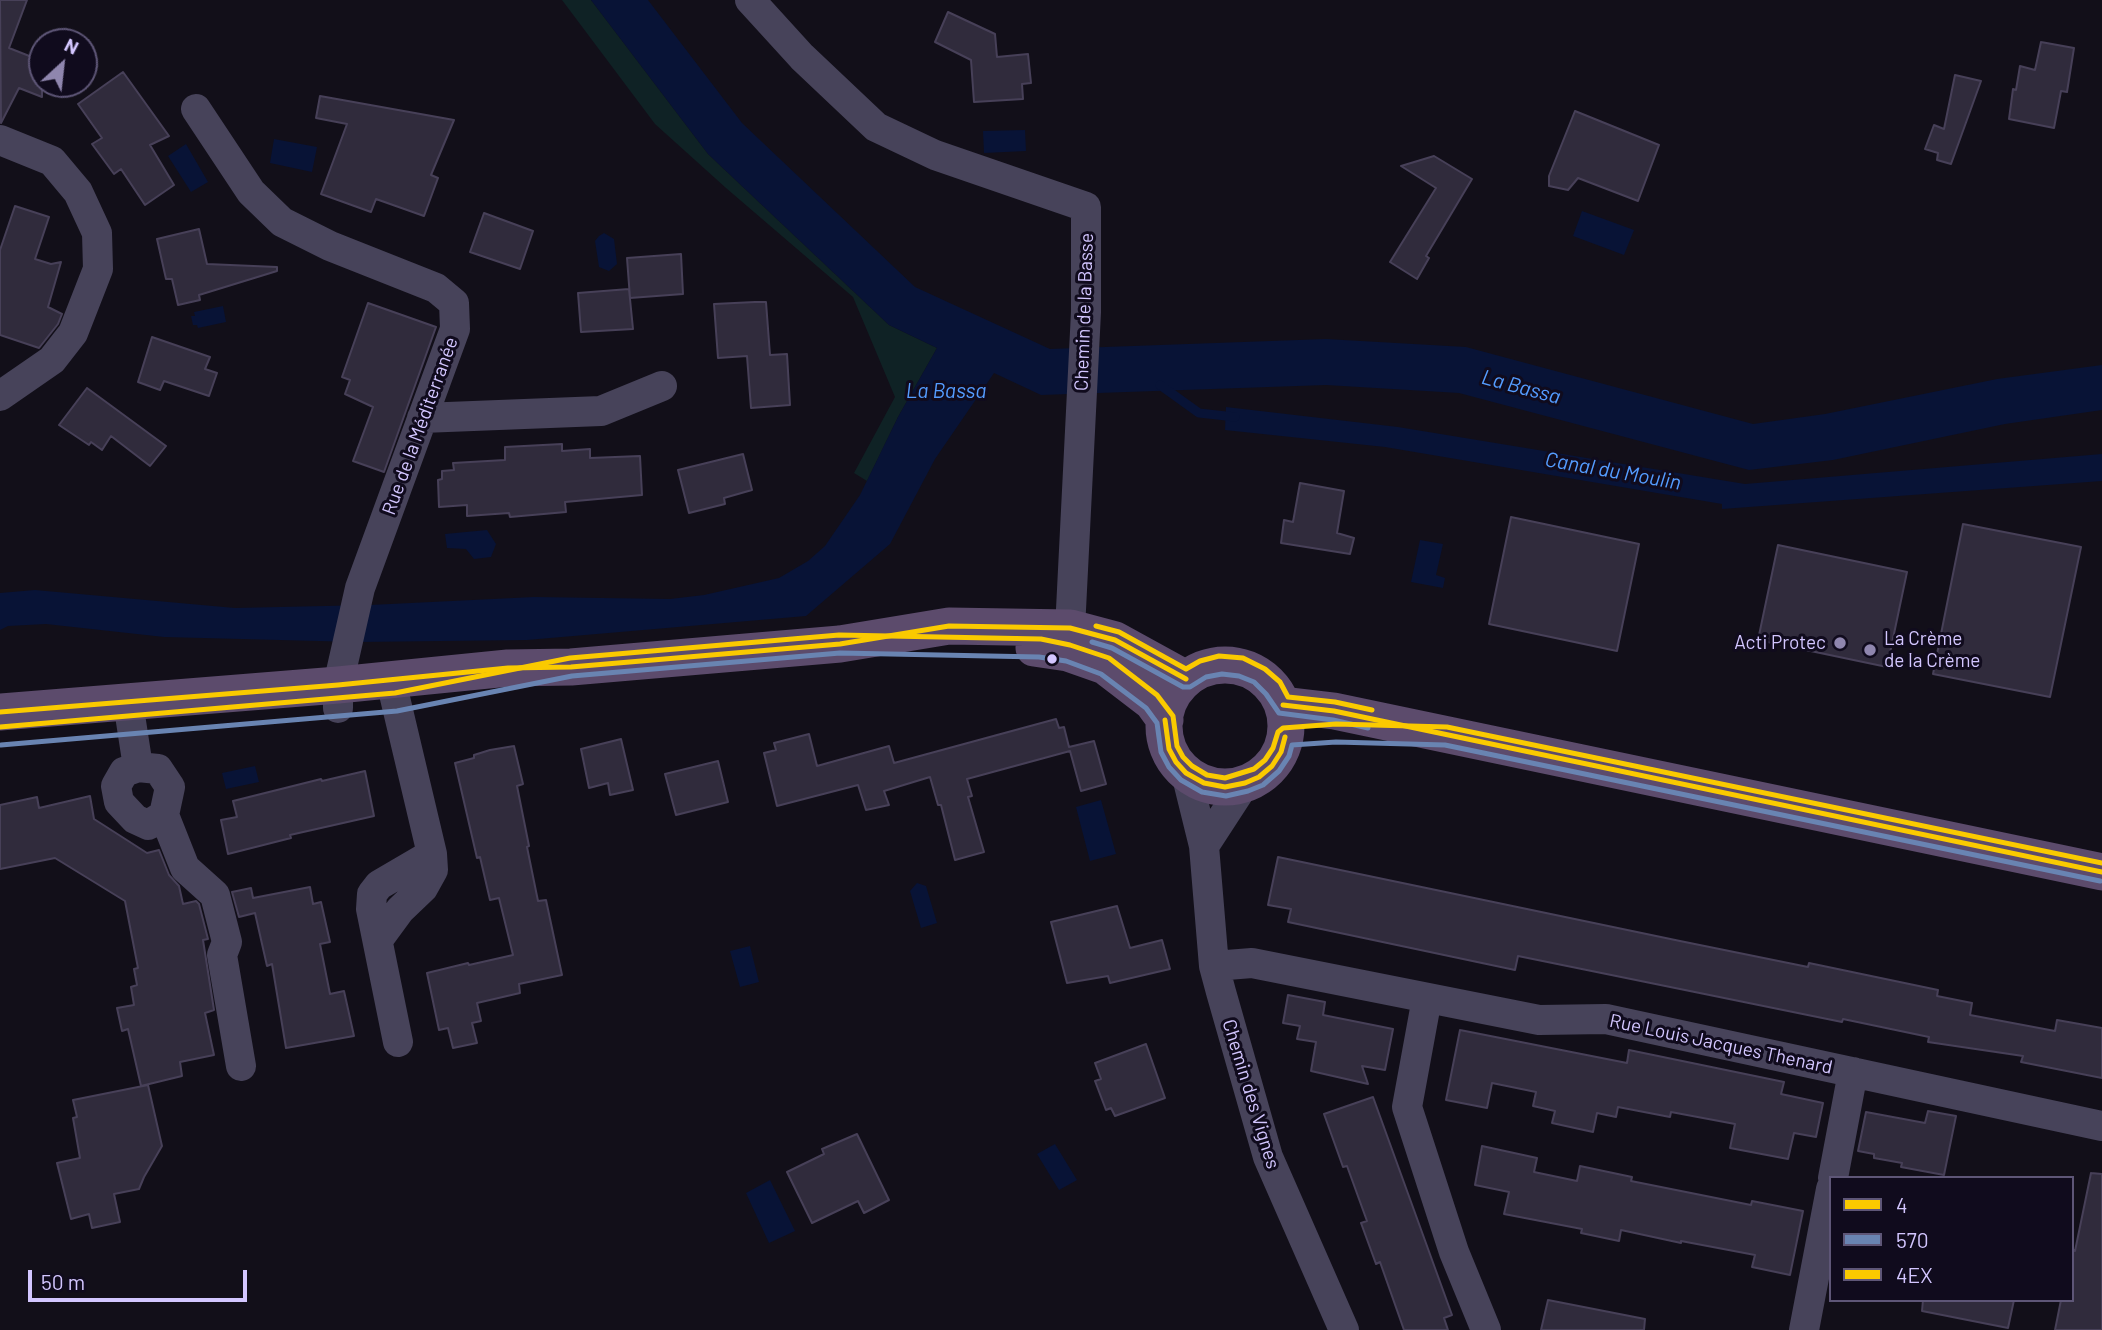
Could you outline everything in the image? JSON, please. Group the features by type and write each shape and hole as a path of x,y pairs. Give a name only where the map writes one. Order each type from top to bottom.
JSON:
{"main road":[{"path":"1069,640 1152,702 1164,720 1169,749 1186,773 1204,783 1225,787 1245,783 1259,777 1272,766 1281,752 1284,721 1273,688 1259,675 1241,667 1222,665 1203,669 1186,679 1175,691 1164,720"},
{"path":"0,736 130,714 339,685 394,691 508,668 571,667 840,645 1040,648 1069,640 1115,640 1186,679"},
{"path":"0,712 130,714"},
{"path":"1284,721 1336,733 1446,736 2102,872"}],"street":[{"name":"Chemin de la Basse","path":"750,0 802,57 876,127 935,155 1087,207 1086,312 1069,640"},
{"name":"Rue de la Méditerranée","path":"196,109 251,192 282,222 330,246 436,288 454,303 455,329 360,588 339,685"},
{"path":"0,139 52,161 78,192 97,233 98,270 73,333 52,360 0,396"},
{"path":"422,418 601,411 662,386"},
{"path":"394,691 432,854 379,885 372,894 371,909 398,1042"},
{"path":"130,714 138,767"},
{"path":"164,815 148,825 135,819 119,802 116,786 124,772 138,767 158,769 170,788 164,815 185,868 215,895 227,942 222,955 242,1066"},
{"name":"Chemin des Vignes","path":"1186,773 1204,846 1214,966 1268,1157 1344,1330"},
{"path":"1204,846 1245,783"},
{"name":"Rue Louis Jacques Thenard","path":"1214,966 1252,963 1539,1020 1606,1019 2102,1126"},
{"path":"1427,998 1407,1107 1454,1252 1486,1330"},
{"path":"1833,1176 1853,1072"},
{"path":"1804,1330 1829,1199"}],"green space":[{"path":"562,0 591,0 708,154 889,325 937,348 898,417 867,481 854,473 895,397 853,297 655,124"}],"water":[{"name":"La Bassa","path":"591,0 648,0 742,123 915,287 1050,349 1326,339 1466,347 1753,424 1825,414 1997,379 2102,365 2102,410 2005,424 1833,460 1749,470 1459,393 1326,385 1041,395 994,373 935,459 890,544 806,616 527,640 357,642 164,637 46,624 8,626 0,630 0,593 35,590 235,608 534,597 670,599 704,595 779,578 808,561 825,546 860,495 898,417 937,348 889,325 708,154"},
{"path":"1025,130 1026,151 984,153 983,131"},
{"path":"274,139 317,147 312,172 270,163"},
{"path":"186,144 208,182 191,192 168,156"},
{"path":"1582,211 1634,230 1624,255 1573,236"},
{"path":"604,233 614,239 617,264 609,271 599,267 595,241"},
{"path":"223,306 226,322 198,328 193,325 191,316 195,316 194,312"},
{"path":"1226,407 1398,427 1745,484 2102,454 2102,481 1722,509 1722,504 1385,447 1225,430"},
{"path":"487,530 496,544 491,557 474,559 466,549 447,548 445,534"},
{"path":"1420,540 1443,544 1436,575 1445,578 1443,588 1411,582"},
{"path":"255,766 259,782 226,789 222,773"},
{"path":"1101,800 1116,854 1090,861 1076,807"},
{"path":"917,883 926,886 937,923 921,928 910,891"},
{"path":"750,946 759,982 740,987 730,951"},
{"path":"1055,1144 1077,1180 1059,1190 1037,1154"},
{"path":"770,1180 795,1231 769,1243 746,1193"}],"building":[{"path":"0,0 27,0 9,48 28,55 28,92 19,88 1,123"},
{"path":"948,12 995,34 997,57 1028,54 1031,83 1022,84 1023,99 974,102 971,60 935,42"},
{"path":"2041,42 2074,48 2067,92 2061,91 2054,128 2009,119 2013,89 2016,90 2020,66 2035,70"},
{"path":"123,72 169,136 150,145 174,185 145,205 121,169 114,174 92,144 102,138 78,104 86,98 98,98 98,90"},
{"path":"1955,75 1981,81 1951,164 1937,160 1938,153 1925,149 1934,125 1944,129"},
{"path":"320,96 454,120 431,175 438,178 424,216 376,199 371,212 321,194 347,124 316,118"},
{"path":"1575,111 1659,145 1638,201 1578,178 1568,190 1549,186 1549,176"},
{"path":"1434,156 1472,179 1426,256 1429,258 1417,279 1390,262 1436,188 1401,166"},
{"path":"15,206 49,217 35,259 51,264 61,262 48,307 62,314 58,324 39,348 0,335 0,250"},
{"path":"484,213 533,231 520,269 470,252"},
{"path":"199,229 207,264 277,267 277,271 199,295 200,300 178,305 172,279 166,279 157,239"},
{"path":"681,254 683,294 630,298 627,258"},
{"path":"629,289 633,329 581,332 578,293"},
{"path":"766,302 770,355 787,354 790,405 751,408 747,356 718,358 714,304"},
{"path":"368,303 436,327 384,472 353,461 373,407 345,394 350,380 342,377"},
{"path":"152,337 210,357 205,369 217,373 209,396 164,381 160,390 138,382"},
{"path":"87,388 166,446 150,466 111,436 102,450 91,442 89,445 59,425"},
{"path":"562,444 562,451 590,449 590,458 640,456 642,495 565,502 566,512 510,517 509,513 467,516 467,505 439,507 438,480 442,479 442,471 454,470 453,463 505,460 505,447"},
{"path":"743,454 752,490 724,498 725,504 689,513 678,470"},
{"path":"1300,483 1344,491 1337,533 1354,538 1350,554 1281,543 1284,520 1293,522"},
{"path":"1511,517 1639,544 1617,651 1489,624"},
{"path":"1963,524 2081,547 2050,697 1933,674"},
{"path":"1778,545 1907,572 1887,667 1758,640"},
{"path":"1056,719 1059,728 1064,727 1069,747 1094,741 1106,784 1081,791 1070,751 967,779 972,796 968,797 984,852 955,860 941,805 938,805 930,777 884,791 889,805 866,810 858,785 777,806 764,753 776,750 774,743 809,734 817,766 889,746 894,763"},
{"path":"621,739 633,790 610,795 608,783 589,788 581,749"},
{"path":"514,746 523,784 517,786 538,901 546,900 562,975 519,984 520,993 477,1003 481,1021 472,1023 477,1043 453,1048 448,1028 439,1030 427,973 513,955 499,898 490,900 480,857 477,858 455,763 490,750"},
{"path":"718,761 728,802 676,815 665,774"},
{"path":"365,771 374,816 290,835 291,838 228,854 221,820 237,817 233,801"},
{"path":"90,796 94,819 147,853 159,850 169,875 179,886 183,904 196,901 199,904 208,939 203,940 214,1010 205,1013 214,1055 180,1062 182,1076 141,1086 128,1029 122,1031 117,1008 134,1005 131,987 137,985 134,969 138,968 125,901 55,858 0,869 0,805 37,797 39,808"},
{"path":"1278,857 1808,967 1809,963 1938,990 1937,996 1972,1003 1970,1015 2055,1031 2057,1020 2102,1028 2102,1078 2021,1062 2023,1056 1928,1042 1929,1037 1843,1019 1842,1022 1518,956 1515,970 1288,922 1291,909 1268,905"},
{"path":"310,887 313,904 321,902 330,942 320,944 330,994 344,991 354,1036 286,1048 272,964 267,966 255,913 239,917 232,892 251,888 253,898"},
{"path":"1117,906 1130,948 1162,940 1170,969 1110,983 1108,976 1067,983 1051,922"},
{"path":"1288,995 1325,1002 1323,1015 1393,1029 1385,1070 1362,1066 1368,1084 1311,1071 1316,1042 1297,1039 1300,1026 1283,1023"},
{"path":"1460,1030 1627,1063 1629,1050 1784,1082 1781,1094 1823,1103 1816,1137 1794,1133 1788,1159 1730,1148 1735,1124 1671,1112 1670,1117 1618,1107 1616,1117 1597,1113 1593,1132 1552,1123 1555,1111 1533,1106 1536,1092 1492,1083 1487,1108 1446,1100"},
{"path":"1146,1044 1165,1098 1115,1116 1111,1108 1106,1110 1095,1081 1101,1079 1095,1063"},
{"path":"148,1085 162,1146 139,1189 114,1194 120,1222 92,1228 89,1214 71,1219 57,1163 80,1158 73,1118 77,1117 73,1100"},
{"path":"1373,1097 1452,1315 1444,1318 1448,1330 1404,1330 1380,1262 1376,1264 1361,1223 1367,1221 1347,1166 1343,1167 1324,1114"},
{"path":"1928,1111 1956,1116 1944,1175 1901,1167 1902,1163 1874,1158 1874,1154 1858,1151 1866,1112 1925,1123"},
{"path":"857,1134 889,1200 864,1213 858,1201 812,1223 787,1172 824,1154 822,1149"},
{"path":"1482,1146 1537,1158 1534,1172 1577,1181 1580,1166 1632,1177 1631,1181 1751,1205 1752,1201 1803,1211 1790,1275 1752,1267 1755,1255 1621,1230 1619,1241 1581,1233 1582,1229 1504,1214 1509,1192 1475,1185"},
{"path":"2091,1173 2102,1174 2102,1330 2055,1330 2061,1302 2074,1302 2075,1251"},
{"path":"1548,1300 1645,1319 1644,1330 1541,1330"},
{"path":"1923,1302 2014,1302 2008,1328 1922,1311"}],"waterway":[{"name":"Canal du Moulin","path":"1160,385 1199,413 1235,417"}],"transit line":[{"name":"4","path":"0,712 338,685 508,668 571,667 840,644 949,626 1070,628 1115,640 1186,679"},
{"name":"4EX","path":"1096,626 1119,632 1186,669 1200,661 1219,656 1243,658 1265,669 1280,682 1288,697 1335,702 1372,710"},
{"name":"4EX","path":"0,727 395,693 570,658 839,635 1041,639 1109,658 1157,695 1173,716 1177,746 1183,757 1207,775 1225,778 1254,769 1265,760 1273,748 1278,732 1283,728 1336,724 1447,727 2102,863"},
{"name":"570","path":"1092,642 1112,648 1183,687 1190,687 1206,677 1222,674 1239,676 1254,682 1279,713 1368,728"},
{"name":"570","path":"1,745 397,711 572,676 840,653 1039,657 1066,661 1101,674 1146,708 1157,723 1161,752 1169,767 1181,780 1202,792 1226,796 1263,785 1279,771 1289,756 1292,745 1336,742 1445,745 2100,881"},
{"name":"4","path":"1283,705 1334,711 2102,872"},
{"name":"4","path":"1165,720 1169,749 1176,762 1186,773 1204,783 1225,787 1259,777 1272,766 1281,752 1285,737"}],"place":[{"name":"Acti Protec","path":"1840,643"},
{"name":"La Crème de la Crème","path":"1870,650"}]}
